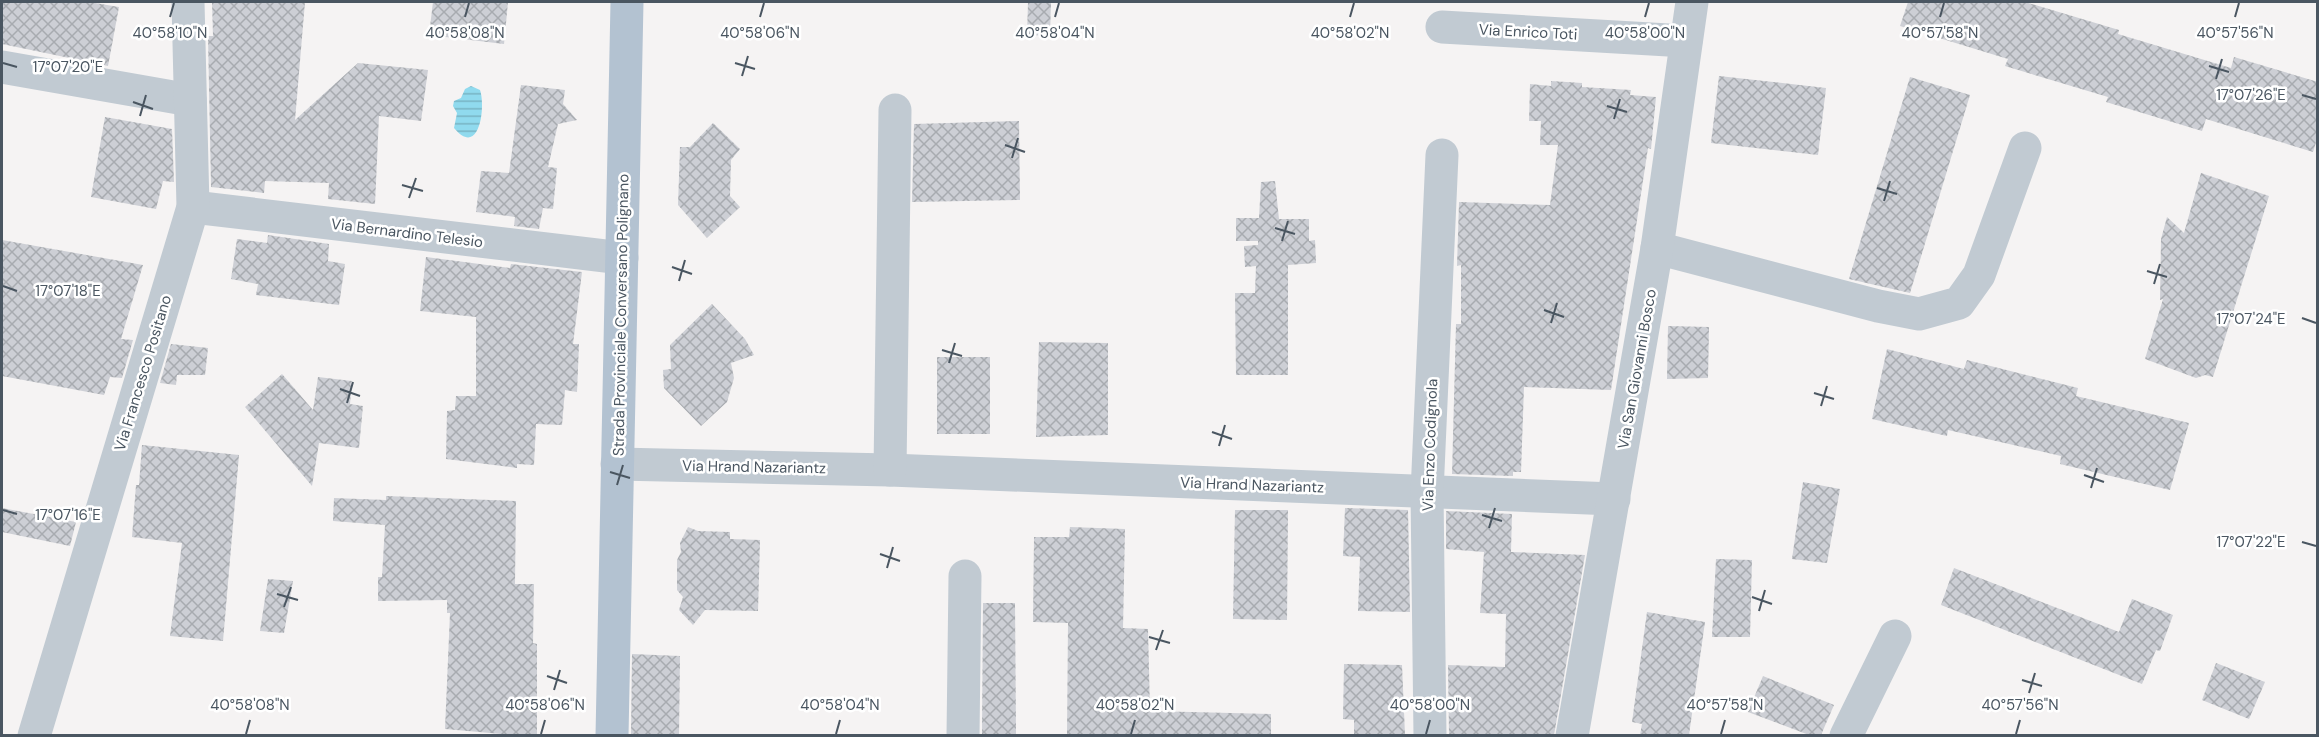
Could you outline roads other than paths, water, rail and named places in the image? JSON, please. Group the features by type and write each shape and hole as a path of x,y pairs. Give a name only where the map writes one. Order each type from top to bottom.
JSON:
{"main road":[{"name":"Strada Provinciale Conversano Polignano","path":"612,735 627,2"}],"street":[{"name":"Via Francesco Positano","path":"34,735 193,207 188,2"},
{"name":"Via San Giovanni Bosco","path":"1572,735 1657,249 1692,2"},
{"name":"Via Enrico Toti","path":"1442,27 1686,41"},
{"path":"2,67 190,100"},
{"path":"890,470 895,110"},
{"path":"1657,249 1878,306 1919,314 1959,303 1979,275 2025,148"},
{"name":"Via Enzo Codignola","path":"1430,735 1427,493 1442,155"},
{"name":"Via Bernardino Telesio","path":"193,207 622,258"},
{"name":"Via Hrand Nazariantz","path":"617,465 890,470 1614,499"},
{"path":"963,735 964,576"},
{"path":"1846,735 1895,636"}],"water":[{"path":"471,86 480,90 482,108 479,127 475,134 469,137 463,136 454,128 457,113 453,106 454,101 461,98 465,89"}]}
